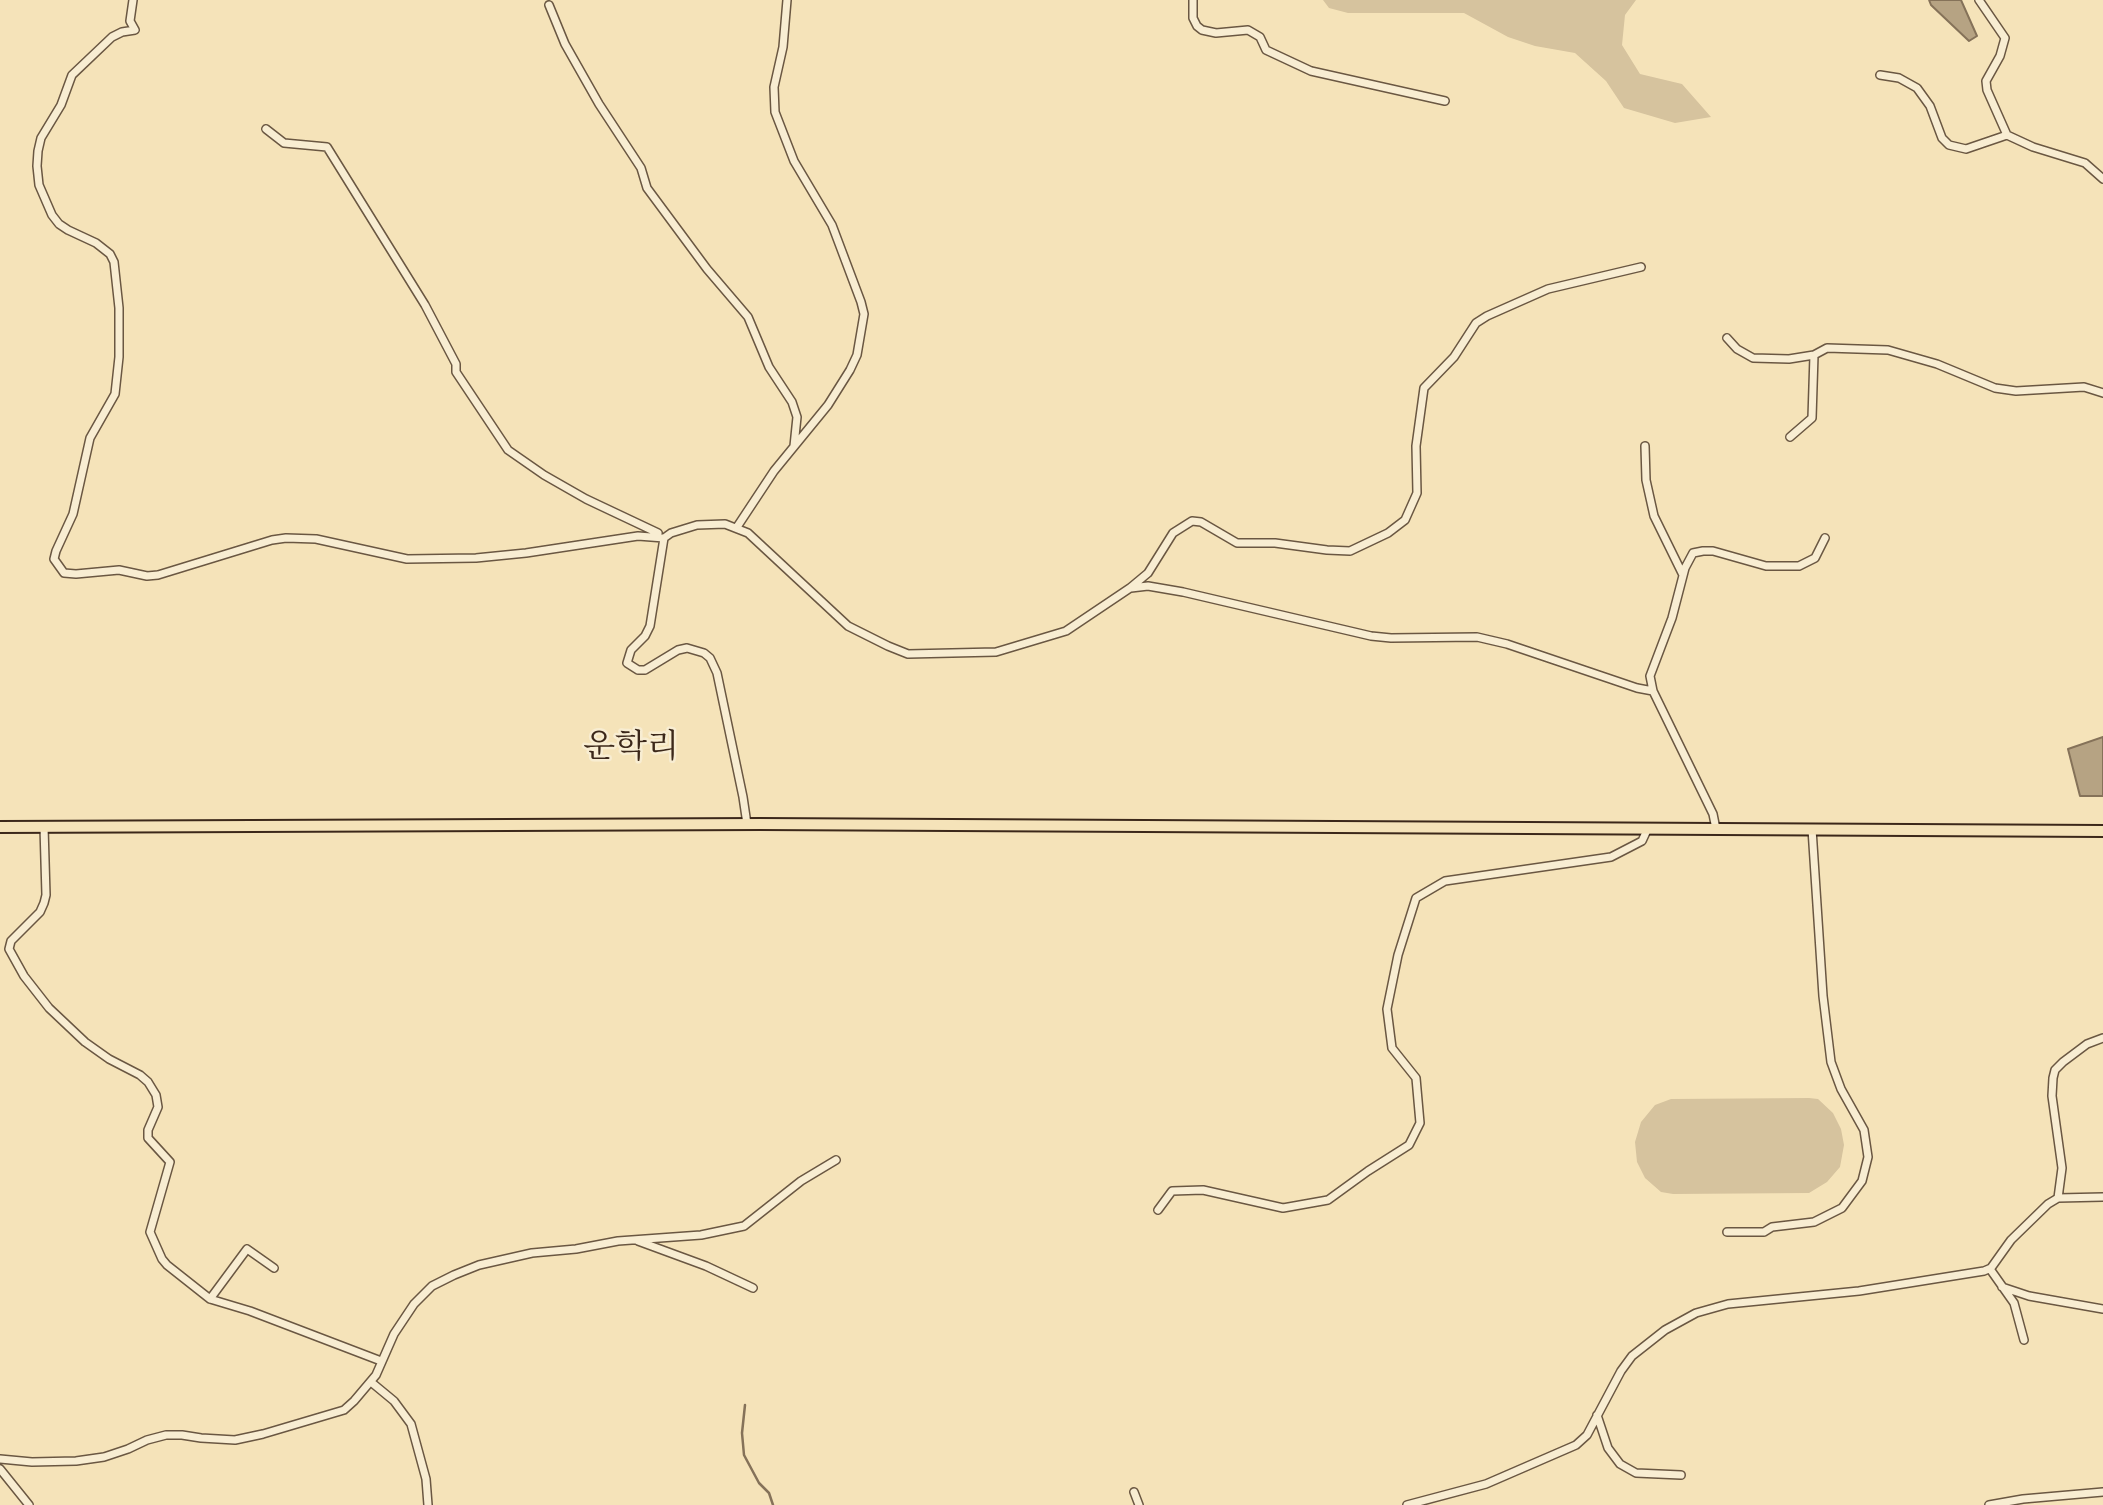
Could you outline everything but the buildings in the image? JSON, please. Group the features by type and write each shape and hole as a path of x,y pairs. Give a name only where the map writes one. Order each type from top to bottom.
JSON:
{"main road":[{"path":"0,827 747,824 2103,831"}],"street":[{"path":"133,0 130,21 135,30 112,37 72,75 61,104 41,138 38,151 39,185 52,215 59,224 96,243 110,254 114,262 119,308 119,356 115,394 90,439 73,514 56,551 54,559 64,573 120,569 147,576 158,575 286,538 316,539 407,559 476,558 638,536 664,538 697,525 725,524 748,533 848,626 908,654 996,652 1066,631 1148,573 1173,533 1192,521 1201,522 1237,542 1275,543 1339,551 1350,551 1398,528 1410,512 1417,493 1416,446 1424,387 1454,357 1476,323 1548,289 1641,267"},
{"path":"737,527 775,471 828,405 850,370 859,348 864,314 862,302 832,225 794,161 775,112 774,87 783,47 787,0"},
{"path":"1193,0 1193,18 1202,30 1216,33 1248,30 1260,37 1266,50 1311,71 1445,102"},
{"path":"1979,0 2005,38 2004,48 1986,81 1987,90 2007,135 2033,147 2085,163 2103,179"},
{"path":"550,5 565,44 640,168 647,188 748,317 769,367 792,402 798,429 794,447"},
{"path":"1880,75 1899,78 1917,88 1930,106 1938,131 1949,145 1966,149 2007,135"},
{"path":"266,129 285,143 327,147 425,305 456,364 456,372 509,450 544,475 586,499 664,538"},
{"path":"1727,338 1737,349 1753,358 1777,359 1814,355 1827,348 1888,350 1937,364 1995,388 2016,391 2084,387 2103,393"},
{"path":"1790,437 1812,418 1814,355"},
{"path":"1645,446 1646,480 1654,516 1684,576"},
{"path":"664,538 650,626 645,636 631,650 627,663 638,670 645,670 678,650 687,648 696,649 710,658 717,673 747,824"},
{"path":"1716,829 1713,814 1653,691 1650,676 1672,618 1684,576 1693,553 1703,551 1713,551 1766,566 1799,566 1815,558 1825,538"},
{"path":"1130,588 1148,586 1183,592 1371,636 1478,637 1653,691"},
{"path":"44,827 44,903 40,912 11,942 9,949 34,990 85,1042 109,1059 140,1075 156,1095 158,1107 148,1130 148,1138 170,1162 150,1235 167,1265 210,1298 381,1362"},
{"path":"1158,1210 1172,1191 1203,1189 1283,1208 1328,1200 1409,1145 1420,1123 1416,1079 1392,1048 1387,1009 1398,956 1416,898 1445,881 1611,857 1642,841 1648,828"},
{"path":"1727,1232 1764,1232 1772,1227 1814,1222 1842,1208 1862,1181 1868,1157 1864,1130 1841,1089 1831,1062 1823,996 1812,829"},
{"path":"2058,1198 2062,1168 2052,1096 2055,1070 2087,1044 2103,1038"},
{"path":"0,1459 32,1462 76,1461 128,1450 147,1440 166,1435 183,1434 222,1440 263,1434 344,1410 371,1382 394,1334 414,1304 432,1286 479,1265 532,1252 701,1235 744,1226 801,1181 836,1160"},
{"path":"1407,1505 1486,1484 1567,1450 1587,1435 1632,1356 1665,1330 1696,1312 1728,1304 1872,1289 1990,1269 2011,1240 2058,1198 2103,1197"},
{"path":"634,1240 706,1266 753,1289"},
{"path":"210,1298 247,1249 274,1268"},
{"path":"1990,1269 2014,1303 2024,1339"},
{"path":"2002,1287 2029,1296 2103,1309"},
{"path":"371,1382 394,1401 411,1424 426,1479 428,1505"},
{"path":"1596,1415 1608,1448 1620,1464 1636,1473 1681,1475"},
{"path":"0,1469 29,1505"},
{"path":"1135,1492 1139,1505"},
{"path":"1989,1505 2023,1499 2103,1492"}],"shaded area":[{"path":"1323,0 1636,0 1625,15 1622,45 1640,74 1682,84 1711,117 1675,123 1624,108 1606,81 1575,53 1535,46 1508,37 1464,13 1348,13 1329,8"},
{"path":"1929,0 1961,0 1977,36 1969,41"},
{"path":"2103,737 2103,796 2080,796 2068,749"},
{"path":"1671,1099 1818,1099 1833,1113 1841,1129 1844,1145 1840,1167 1827,1182 1809,1193 1661,1192 1645,1178 1637,1162 1635,1142 1641,1122 1655,1105"}],"waterway":[{"path":"745,1405 742,1433 744,1455 759,1483 769,1493 773,1505"}],"district":[{"name":"운학리","path":"631,751"}]}
